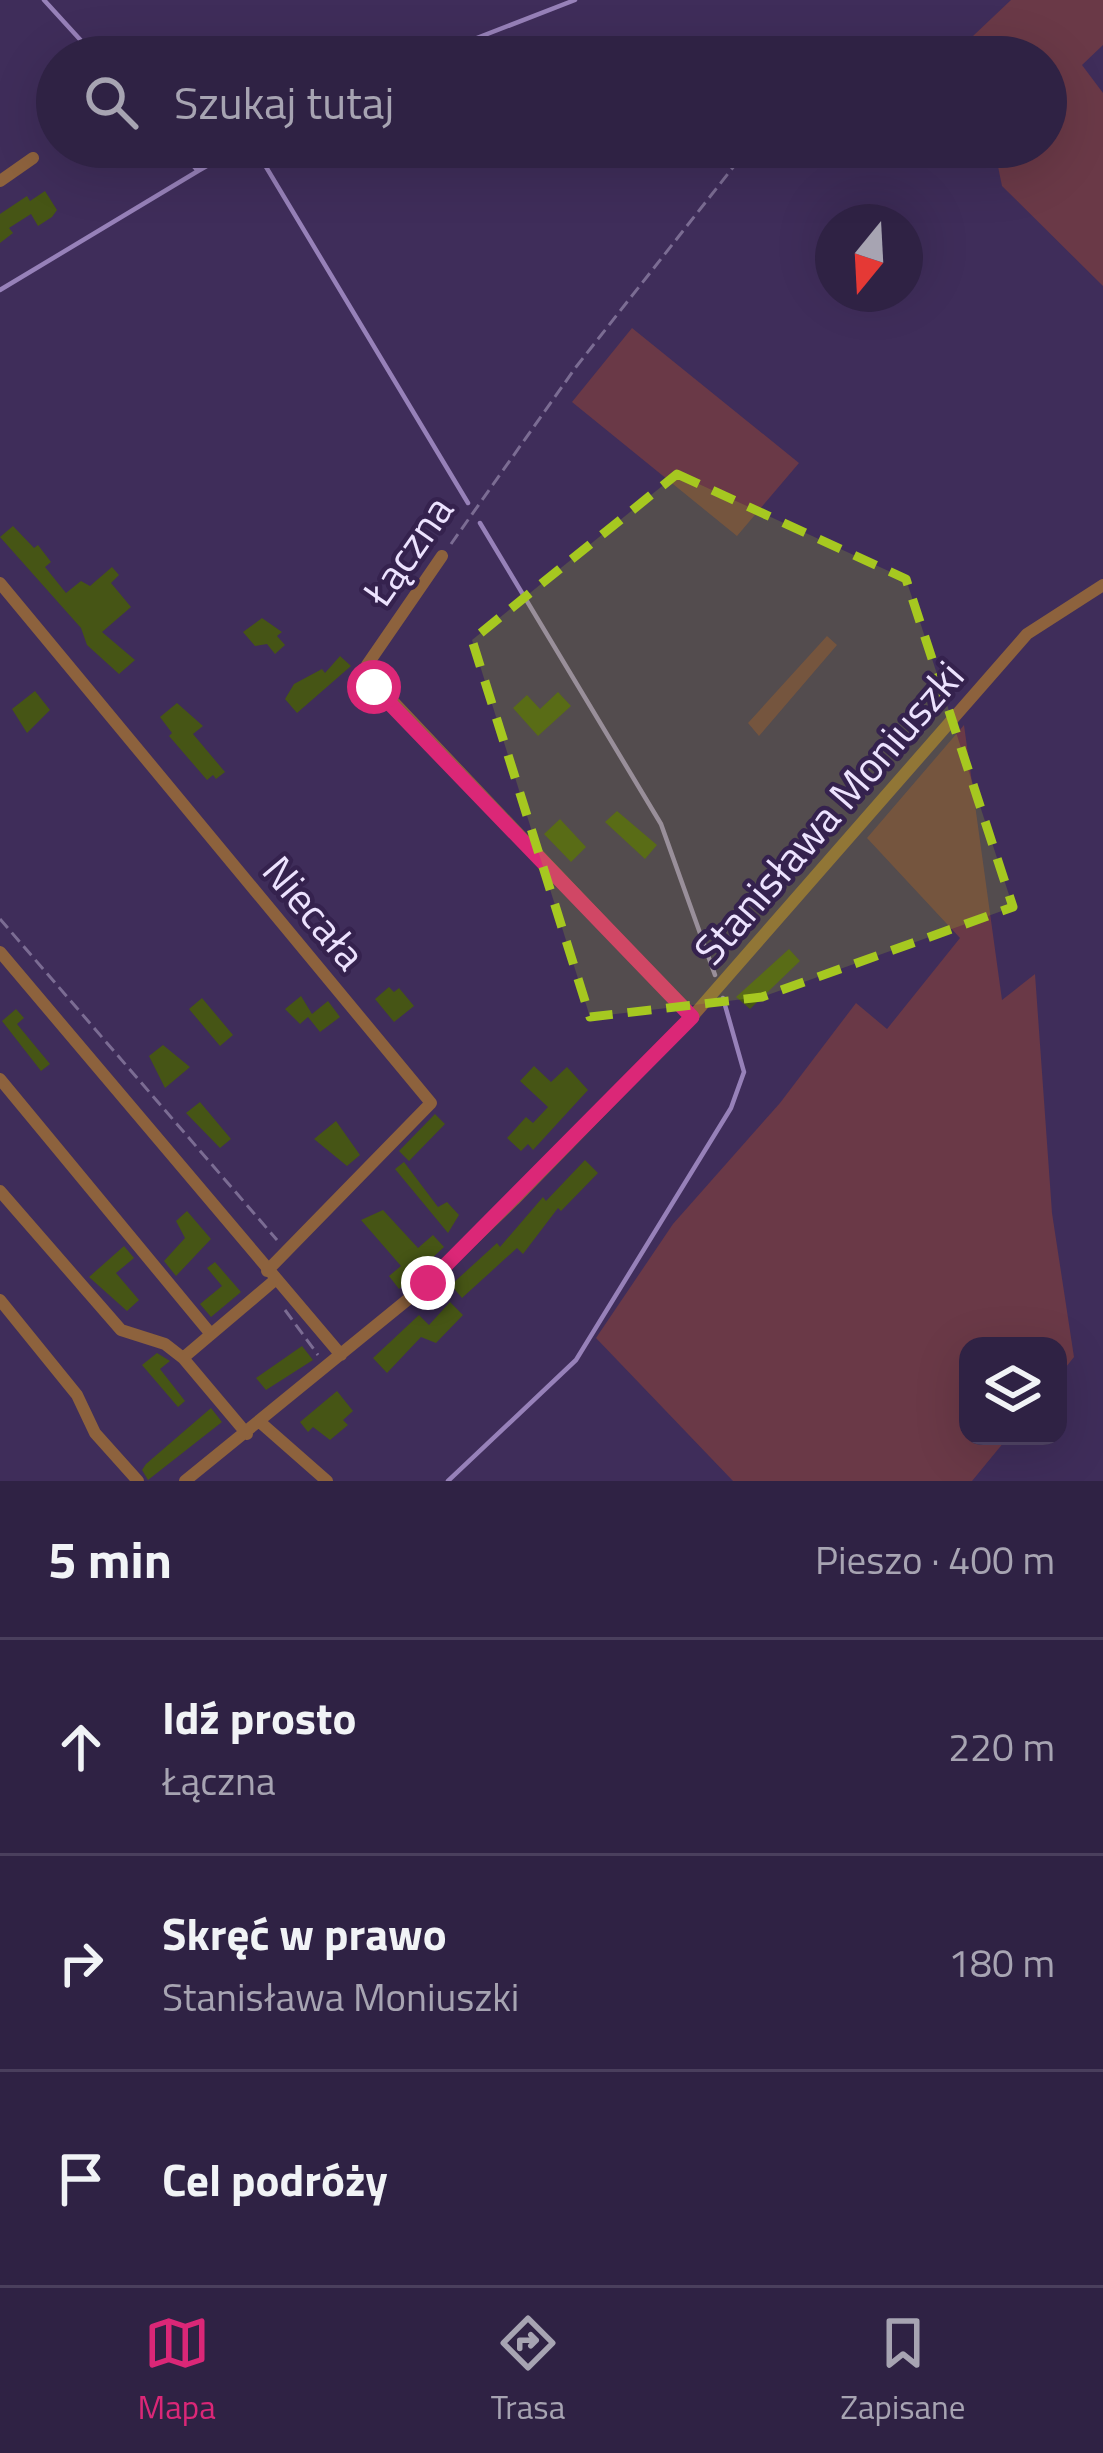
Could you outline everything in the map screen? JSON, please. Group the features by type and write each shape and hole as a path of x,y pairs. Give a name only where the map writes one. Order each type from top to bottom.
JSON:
{"street":[{"path":"0,181 33,158"},
{"name":"Łączna","path":"442,556 368,664 367,674 692,1017"},
{"name":"Niecała","path":"0,583 431,1103 278,1260 271,1275 183,1358"},
{"name":"Stanisława Moniuszki","path":"185,1481 261,1423 480,1233 692,1017 1028,634 1103,585"},
{"path":"0,952 340,1355"},
{"path":"0,1079 210,1333"},
{"path":"0,1191 121,1330 165,1344 183,1358 247,1434"},
{"path":"0,1300 77,1395 95,1432 138,1481"},
{"path":"261,1423 326,1481"}],"path":[{"name":"Łączna","path":"442,556 576,368 733,168"},
{"path":"0,919 277,1240 278,1260"},
{"path":"286,1312 320,1358"}],"highlighted area":[{"path":"677,474 906,579 1013,907 762,997 590,1017 472,640"}],"shaded area":[{"path":"1011,0 1103,0 1103,45 1082,65 1103,93 1103,286 1002,186 998,168 1067,168 1067,36 973,36"},
{"path":"632,328 799,463 737,536 572,402"},
{"path":"827,636 837,645 759,736 748,723"},
{"path":"964,725 1002,1000 1035,974 1052,1213 1074,1357 1067,1366 1067,1337 959,1337 959,1445 1002,1445 972,1481 733,1481 596,1338 673,1224 780,1103 856,1003 887,1029 960,938 867,838"}],"building":[{"path":"45,191 57,210 52,217 38,226 31,214 9,228 13,233 0,243 0,214 27,196 30,201"},
{"path":"13,526 34,548 38,545 51,562 45,567 66,593 81,581 90,586 112,567 119,575 111,583 131,607 102,632 135,660 119,674 87,645 81,628 0,537"},
{"path":"262,618 282,632 277,636 285,645 275,654 267,644 255,646 243,632"},
{"path":"340,656 351,666 297,713 285,699 294,684 322,669 325,673"},
{"path":"35,691 50,710 27,733 12,709"},
{"path":"558,692 571,706 538,736 513,708 527,695 540,709"},
{"path":"177,703 203,726 193,734 225,772 216,779 213,775 207,780 169,736 172,733 160,717"},
{"path":"617,811 657,845 645,859 605,822"},
{"path":"560,819 586,847 571,862 544,834"},
{"path":"789,949 800,961 750,1009 736,997"},
{"path":"389,987 394,992 399,988 414,1006 394,1022 375,999"},
{"path":"301,996 312,1014 328,1001 340,1017 320,1032 308,1017 300,1024 285,1009"},
{"path":"202,998 233,1035 220,1046 189,1009"},
{"path":"16,1009 24,1018 17,1024 50,1064 41,1071 2,1021"},
{"path":"163,1045 190,1067 165,1088 149,1056"},
{"path":"534,1066 551,1082 567,1067 588,1090 533,1150 528,1144 521,1151 507,1138 526,1117 533,1123 548,1107 520,1081"},
{"path":"200,1102 231,1139 220,1148 186,1113"},
{"path":"435,1114 445,1124 409,1161 399,1151"},
{"path":"336,1121 360,1155 347,1166 314,1139"},
{"path":"585,1160 598,1173 561,1211 558,1208 523,1254 517,1248 462,1298 451,1285 497,1243 500,1247 543,1197 546,1201"},
{"path":"404,1162 438,1207 447,1202 459,1215 448,1233 395,1169"},
{"path":"383,1210 418,1248 433,1235 444,1247 399,1289 389,1276 401,1266 361,1220"},
{"path":"187,1211 211,1239 176,1276 164,1261 185,1238 176,1221"},
{"path":"124,1246 134,1258 116,1273 139,1300 127,1311 89,1277"},
{"path":"215,1262 241,1292 211,1317 200,1304 222,1286 207,1268"},
{"path":"450,1302 463,1315 436,1343 421,1337 387,1373 373,1358 419,1315 429,1325"},
{"path":"302,1346 313,1360 266,1390 256,1378"},
{"path":"157,1353 170,1361 160,1369 185,1401 178,1407 142,1365"},
{"path":"337,1391 353,1411 343,1420 348,1425 330,1440 313,1427 308,1432 300,1422"},
{"path":"211,1408 222,1422 148,1480 142,1470 146,1464"}],"waterway":[{"path":"44,0 77,36"},
{"path":"482,36 575,0"},
{"path":"195,168 203,168"},
{"path":"267,168 468,503"},
{"path":"0,290 198,171"},
{"path":"480,523 661,824 715,975"},
{"path":"448,1481 576,1360 731,1108 744,1072 723,998"}],"route":[{"path":"374,687 692,1017 428,1283"}]}
